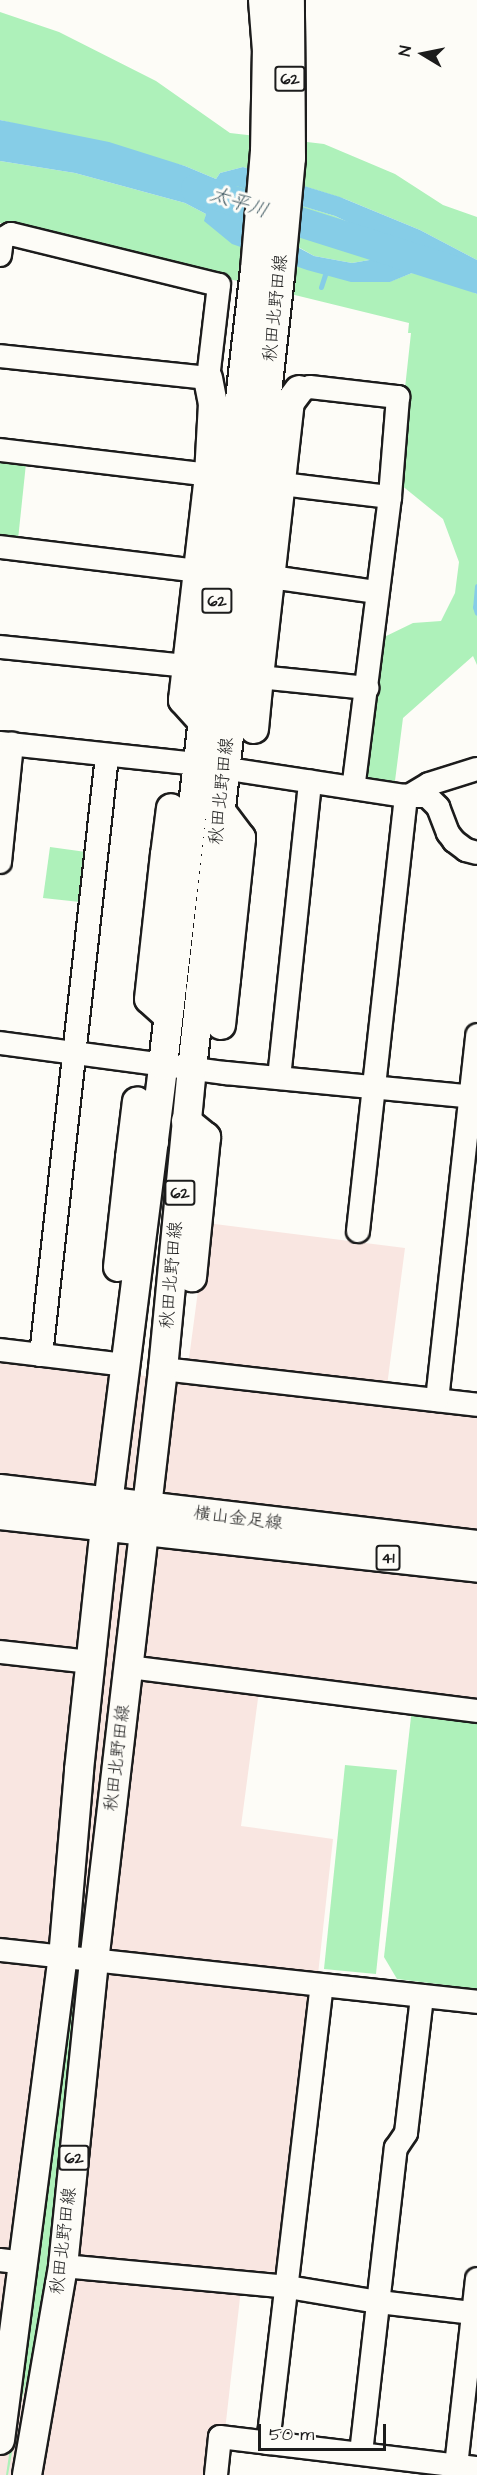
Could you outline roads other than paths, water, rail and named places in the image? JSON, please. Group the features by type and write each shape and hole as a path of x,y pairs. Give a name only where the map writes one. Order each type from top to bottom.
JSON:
{"main road":[{"name":"秋田北野田線","path":"263,0 278,154"},
{"name":"秋田北野田線","path":"27,2475 63,2266 94,1962 164,1368 186,1121 232,698 290,0"},
{"name":"秋田北野田線","path":"0,2440 12,2261 63,1958 106,1516 163,1065 168,1016 176,847 196,764 267,273"},
{"path":"201,720 183,700 208,475 213,404 208,378"},
{"path":"254,729 290,402 299,390"},
{"path":"232,698 259,677"},
{"path":"171,808 176,847"},
{"path":"220,810 241,838 221,1025"},
{"path":"200,992 226,979"},
{"path":"132,1318 114,1301 137,1101"},
{"path":"130,1158 154,1142"},
{"name":"横山金足線","path":"0,1490 106,1516"},
{"name":"横山金足線","path":"0,1515 106,1516 477,1545"},
{"name":"横山金足線","path":"145,1520 477,1568"}],"street":[{"path":"0,255 2,238 11,234 219,285 208,378 0,356"},
{"path":"299,390 310,387 398,397 390,496 376,592 368,688 353,788"},
{"path":"0,450 208,475"},
{"path":"282,484 390,496"},
{"path":"0,547 197,571"},
{"path":"271,577 376,592"},
{"path":"0,647 187,666"},
{"path":"259,677 368,688"},
{"path":"0,862 6,744 196,764 407,796 427,796 438,807 454,841 466,850 477,852"},
{"path":"41,1355 107,756"},
{"path":"407,796 429,784 477,769"},
{"path":"279,1078 310,782"},
{"path":"358,1231 407,796"},
{"path":"437,1400 474,1096 477,1035"},
{"path":"0,1043 192,1069 474,1096"},
{"path":"0,1350 126,1365"},
{"path":"164,1368 477,1405"},
{"path":"0,1652 90,1662"},
{"path":"129,1667 477,1712"},
{"path":"0,1950 477,2002"},
{"path":"268,2443 322,1986"},
{"path":"361,2453 396,2148 406,2133 423,1996"},
{"path":"63,2266 288,2288 473,2313"},
{"path":"216,2475 220,2437 361,2453 463,2469 477,2279"}],"water":[{"path":"0,120 109,142 185,166 216,179 220,173 243,167 340,197 420,230 477,260 477,294 449,282 412,273 390,282 351,282 307,270 232,244 204,221 206,214 185,203 75,173 0,161","holes":["236,186 335,216 381,238 381,258 352,263 314,256 240,216 234,210"]}],"waterway":[{"name":"太平川","path":"196,189 477,278"},
{"path":"321,287 325,275"},
{"path":"477,586 475,607 477,613"}]}
